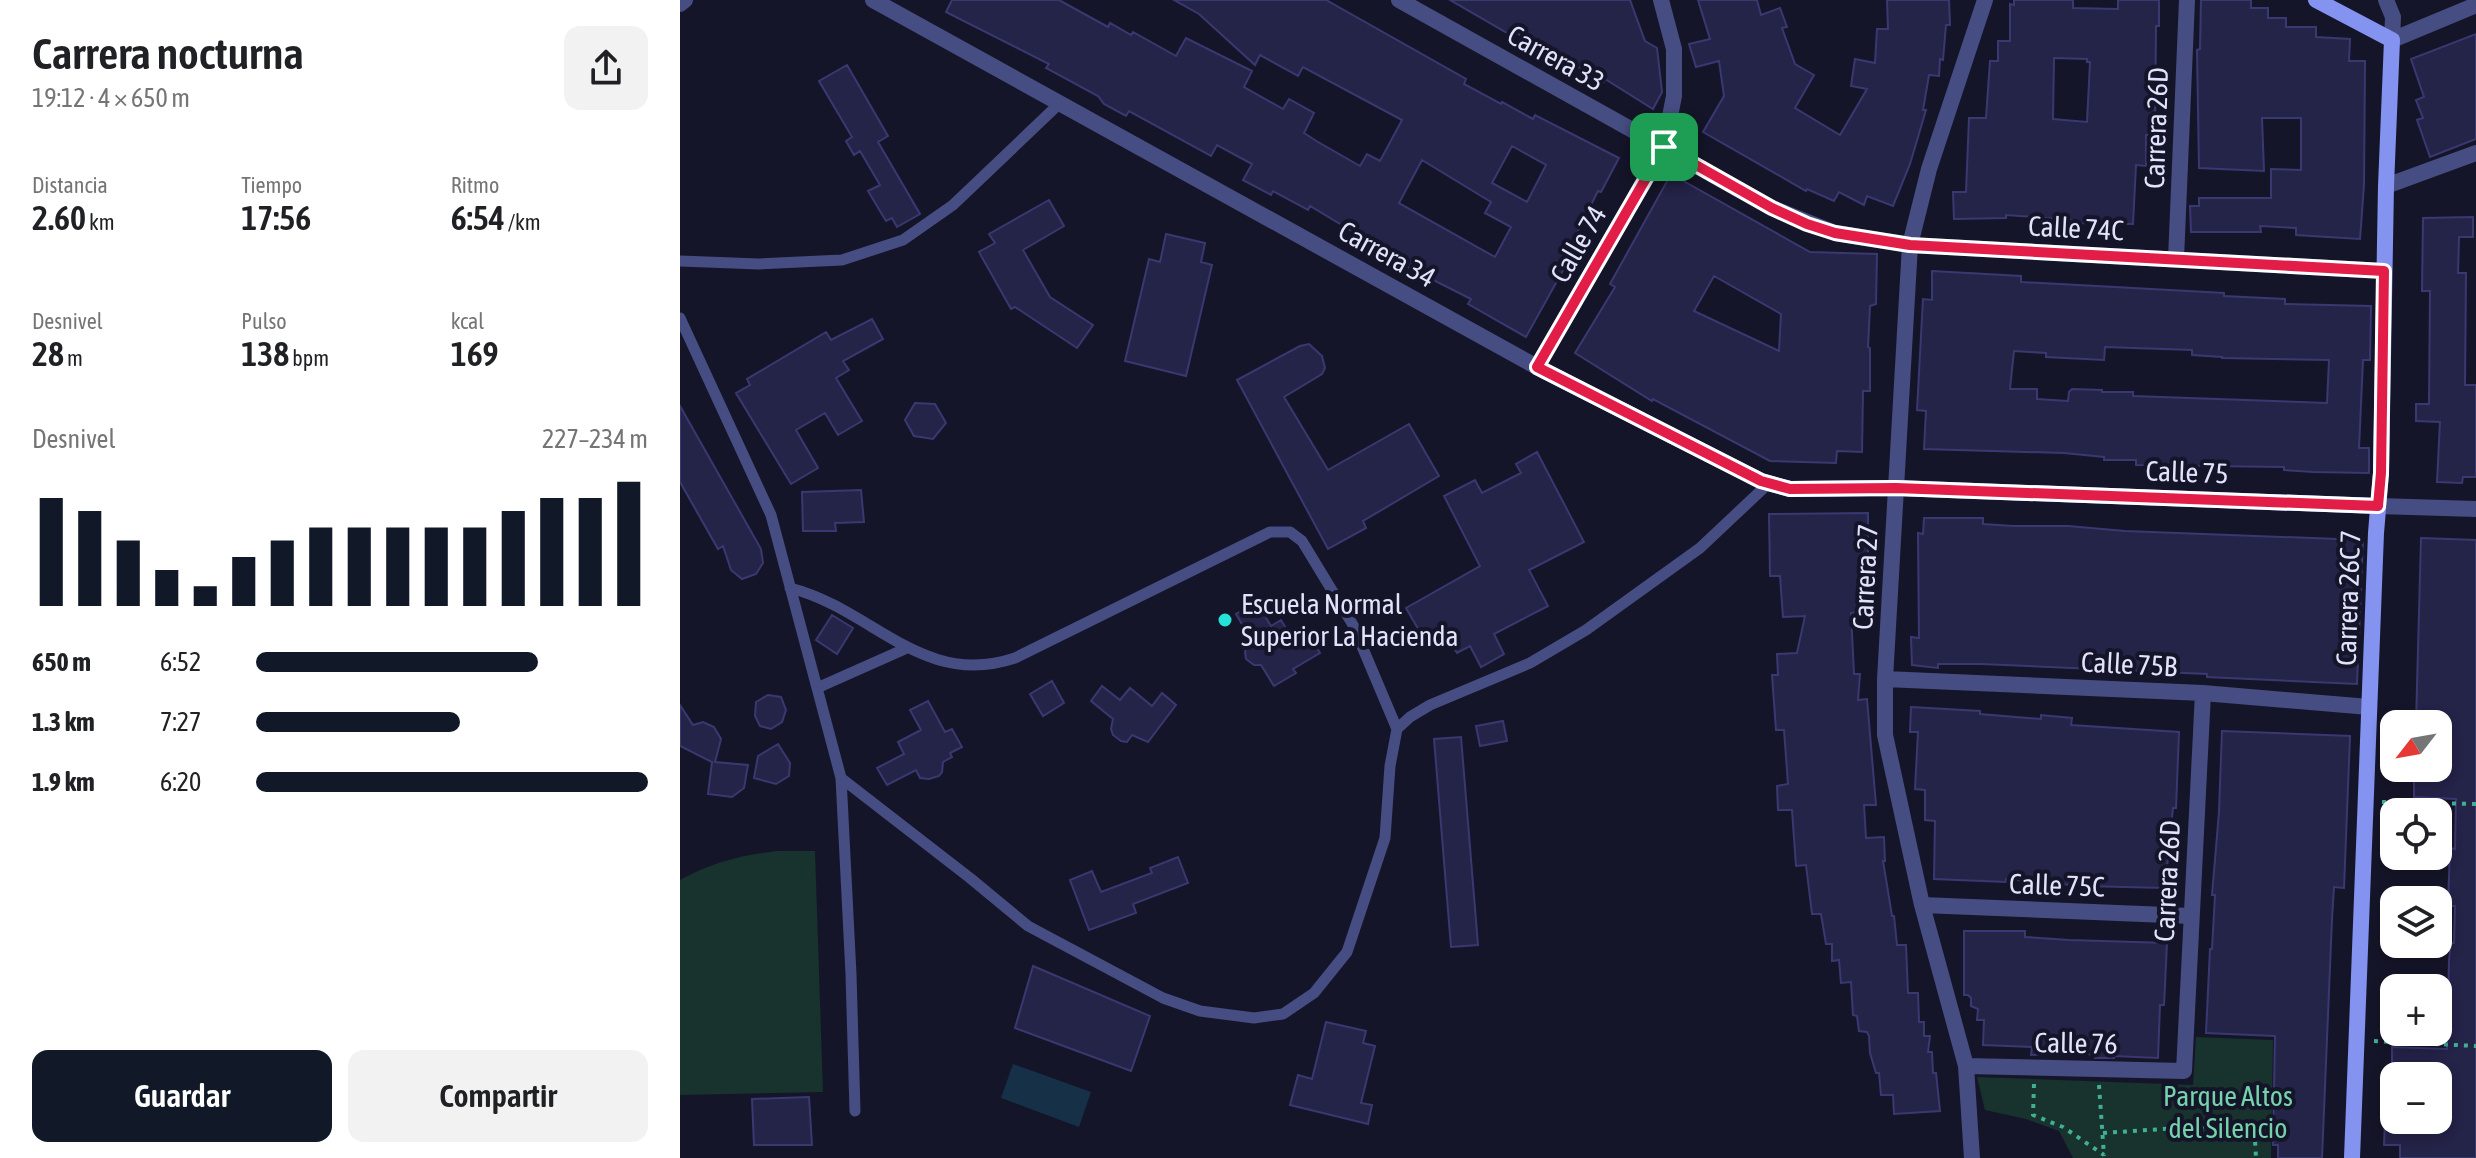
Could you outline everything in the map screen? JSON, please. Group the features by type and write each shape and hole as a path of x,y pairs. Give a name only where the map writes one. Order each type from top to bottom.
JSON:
{"street":[{"path":"680,4 685,0"},
{"name":"Carrera 34","path":"873,0 1537,367 1769,483 1790,489 1896,488"},
{"name":"Carrera 33","path":"1399,0 1772,208"},
{"name":"Calle 74","path":"1537,367 1664,147 1674,96 1674,49 1661,0"},
{"name":"Carrera 27","path":"1972,1158 1966,1066 1922,905 1885,735 1885,679 1910,245 1929,169 1985,0"},
{"name":"Carrera 26D","path":"2176,259 2187,0"},
{"path":"2316,0 2392,40"},
{"path":"2386,0 2393,17 2392,40"},
{"path":"2392,40 2476,5"},
{"name":"Carrera 26C 7","path":"2352,1158 2381,473 2392,40"},
{"path":"2386,186 2476,153"},
{"name":"Calle 74C","path":"1772,208 1835,233 1910,245 2384,271"},
{"name":"Calle 75","path":"1896,488 2476,509"},
{"name":"Calle 75B","path":"1885,679 2203,693 2369,707"},
{"name":"Carrera 26D","path":"2184,1071 2203,693"},
{"name":"Calle 75C","path":"1922,905 2191,916"},
{"name":"Calle 76","path":"1966,1066 2184,1071"}],"lane":[{"path":"680,261 759,264 842,260 903,240 953,205 1060,103"},
{"path":"680,318 771,515 841,778 855,1111"},
{"path":"1397,729 1430,705 1530,663 1586,630 1700,548 1769,483"},
{"path":"790,588 815,594 907,648 950,664 976,667 1002,663 1270,532 1283,530 1302,541 1353,625 1397,729 1390,766 1385,838 1347,952 1314,993 1283,1014 1254,1018 1200,1011 1163,998 1028,926 841,778"},
{"path":"817,688 907,648"}],"path":[{"path":"2378,802 2476,804"},
{"path":"2371,1041 2476,1046"},
{"path":"2035,1068 2033,1115 2063,1127 2104,1157"},
{"path":"2098,1069 2104,1157"},
{"path":"2103,1133 2254,1123 2256,1158"}],"green space":[{"path":"777,851 815,851 823,1092 680,1095 680,880 727,860"},
{"name":"Parque Altos del Silencio","path":"2196,1037 2273,1040 2271,1158 2073,1158 2059,1131 2026,1119 1985,1110 1977,1077 2193,1085"}],"water":[{"path":"1013,1064 1091,1092 1079,1127 1001,1098"}],"building":[{"path":"952,0 1059,0 1108,27 1110,23 1131,35 1133,32 1176,56 1186,38 1252,71 1244,87 1283,109 1289,99 1314,113 1304,133 1318,142 1360,166 1367,154 1380,161 1402,120 1303,67 1298,76 1260,55 1255,65 1199,14 1174,0 1326,0 1466,79 1464,84 1501,104 1533,119 1535,115 1619,158 1601,192 1598,191 1562,263 1566,265 1526,337 1468,304 1471,299 1362,244 1365,239 1310,206 1308,210 1273,191 1271,195 1243,180 1252,164 1217,145 1211,156 1129,111 1126,116 1104,104 1098,96 1046,68 1049,64 946,12","holes":["1512,146 1546,165 1527,202 1492,183","1422,160 1491,202 1485,213 1511,227 1495,257 1399,203"]},
{"path":"1450,0 1630,0 1645,41 1657,48 1662,92 1653,109 1605,79 1604,82 1511,30 1509,34"},
{"path":"1698,0 1757,0 1761,15 1780,8 1787,27 1782,28 1795,64 1814,75 1795,108 1840,135 1867,89 1851,86 1855,59 1875,63 1877,29 1888,29 1887,0 1949,0 1950,25 1946,25 1939,76 1929,75 1923,110 1926,110 1910,164 1893,206 1867,196 1864,205 1839,192 1834,201 1806,191 1703,132 1724,96 1719,61 1696,67 1689,44 1710,39"},
{"path":"2014,0 2073,0 2073,8 2118,9 2118,0 2159,0 2155,135 2146,135 2146,166 2136,165 2133,224 2072,223 2072,220 2006,215 2006,218 1954,219 1953,192 1966,192 1969,118 1986,118 1990,61 1998,61 1998,41 2010,41 2010,4 2014,5","holes":["2054,58 2087,59 2090,62 2087,122 2053,119"]},
{"path":"2201,0 2251,0 2251,8 2268,8 2268,18 2286,18 2286,27 2316,27 2316,37 2350,39 2349,61 2365,61 2364,185 2360,239 2296,235 2296,228 2260,226 2261,232 2191,232 2190,206 2199,206 2199,198 2271,198 2271,169 2301,170 2301,118 2262,118 2264,171 2199,168 2197,50 2200,49"},
{"path":"2476,34 2476,139 2430,157 2417,120 2423,118 2416,100 2424,97 2411,59"},
{"path":"847,65 888,136 878,142 920,214 897,227 892,218 886,221 868,191 880,185 860,151 854,155 846,141 852,137 819,81"},
{"path":"1671,174 1810,252 1877,254 1876,304 1870,306 1870,391 1863,391 1862,452 1837,451 1836,463 1770,461 1652,401 1575,353 1615,287 1610,284","holes":["1714,276 1781,314 1779,351 1694,311"]},
{"path":"1049,200 1064,226 1023,250 1050,297 1093,325 1077,348 1015,307 1011,309 979,252 995,243 989,234"},
{"path":"2473,217 2473,237 2459,237 2458,273 2466,273 2465,385 2476,385 2476,477 2463,477 2462,483 2437,482 2440,422 2416,421 2416,404 2429,404 2430,291 2422,291 2423,218"},
{"path":"1166,234 1205,243 1201,262 1212,265 1186,376 1125,361 1149,259 1160,262"},
{"path":"1932,271 2021,276 2021,282 2224,293 2224,296 2285,299 2285,304 2371,306 2370,360 2363,360 2359,448 2369,448 2369,473 2284,470 2284,467 2136,465 2136,460 2104,460 2104,457 2064,453 1924,449 1926,411 1917,410 1923,299 1932,300","holes":["2105,347 2192,350 2192,355 2222,358 2329,360 2327,403 2133,396 2133,392 2072,389 2068,401 2037,399 2037,389 2010,389 2014,351 2046,353 2046,357 2104,360"]},
{"path":"872,319 883,339 843,361 849,370 836,378 862,421 838,435 825,413 796,430 818,468 791,484 736,393 750,385 747,379 826,332 831,340"},
{"path":"1309,344 1322,356 1325,368 1322,374 1284,397 1328,470 1409,424 1439,476 1363,521 1366,528 1328,549 1237,380"},
{"path":"915,403 935,404 946,423 933,439 914,436 905,420"},
{"path":"680,406 761,549 763,563 756,574 742,579 731,570 723,546 718,549 680,482"},
{"path":"1537,452 1584,542 1529,570 1548,606 1494,634 1504,654 1481,667 1470,646 1457,653 1443,629 1424,639 1406,608 1480,566 1444,496 1475,480 1482,493 1521,473 1516,464"},
{"path":"861,490 864,522 835,523 836,531 803,531 802,492"},
{"path":"1868,513 1868,575 1859,575 1858,612 1851,613 1854,674 1860,674 1858,700 1867,699 1876,805 1864,805 1866,838 1884,837 1883,861 1897,945 1906,945 1908,993 1918,993 1919,1022 1924,1022 1924,1036 1930,1036 1928,1052 1932,1052 1940,1111 1894,1114 1893,1095 1881,1095 1879,1073 1876,1073 1870,1053 1869,1036 1867,1032 1859,1031 1857,1016 1853,1015 1851,982 1841,983 1839,960 1832,961 1832,944 1826,944 1821,914 1812,914 1806,865 1796,866 1792,810 1778,810 1777,786 1788,784 1784,730 1776,730 1772,675 1778,675 1777,654 1797,653 1805,616 1783,617 1780,576 1770,576 1769,514"},
{"path":"1924,518 1983,518 1983,524 2013,526 2363,540 2357,684 1981,664 1938,664 1938,668 1912,665 1911,637 1919,638 1918,533 1923,534"},
{"path":"2421,538 2476,540 2476,1158 2400,1158 2400,1145 2384,1145 2384,1134 2452,1134 2452,1062 2392,1062 2392,1047 2447,1049 2447,1046 2452,1046 2452,974 2449,974 2454,943 2455,906 2452,906 2452,886 2449,886 2452,848 2455,849 2456,799 2414,797 2414,782 2452,782 2452,710 2416,710"},
{"path":"1256,602 1271,626 1281,620 1295,643 1309,635 1320,653 1293,669 1296,673 1274,686 1261,665 1254,665 1246,659 1250,638 1236,614"},
{"path":"832,615 853,628 837,654 816,640"},
{"path":"1052,681 1064,703 1043,716 1030,694"},
{"path":"1102,686 1120,700 1130,688 1152,706 1162,693 1176,705 1148,742 1132,735 1127,742 1121,741 1113,735 1113,719 1091,701"},
{"path":"768,695 781,697 786,710 782,722 771,729 760,726 755,716 756,702"},
{"path":"928,701 945,732 952,729 962,747 950,753 952,757 943,762 939,776 920,778 916,770 887,785 877,768 904,754 898,742 921,730 910,710"},
{"path":"680,705 693,725 703,722 714,727 721,739 715,762 748,765 744,788 732,797 708,794 712,762 680,746"},
{"path":"1911,707 2041,719 2041,715 2072,718 2071,725 2179,732 2176,808 2173,808 2165,888 2083,886 2006,879 2006,882 1934,879 1935,821 1925,820 1925,790 1915,789 1918,732 1910,732"},
{"path":"1503,721 1507,741 1480,746 1476,726"},
{"path":"2222,731 2350,736 2344,888 2334,887 2322,1158 2278,1158 2278,1145 2273,1145 2275,1036 2206,1033"},
{"path":"1461,737 1478,945 1451,947 1434,739"},
{"path":"778,744 790,763 789,776 776,784 754,778 758,756"},
{"path":"1178,857 1188,883 1133,904 1136,913 1089,930 1070,880 1092,871 1101,892 1152,873 1150,868"},
{"path":"1964,931 2025,931 2025,937 2167,943 2158,1058 2095,1058 2095,1055 2051,1049 2051,1054 2031,1055 2032,1047 1983,1045 1984,1020 1977,1020 1978,1009 1971,1006 1968,995 1964,995"},
{"path":"1033,966 1150,1016 1131,1071 1015,1028"},
{"path":"1326,1022 1366,1031 1363,1043 1375,1046 1361,1103 1372,1105 1368,1124 1290,1105 1298,1075 1312,1079"},
{"path":"809,1097 812,1145 754,1145 752,1099"}],"place":[{"name":"Escuela Normal Superior La Hacienda","path":"1225,620"}],"route":[{"path":"1664,147 1772,208 1835,233 1910,245 2384,271 2378,506 1896,488 1790,489 1761,481 1537,367 1664,147"}]}
